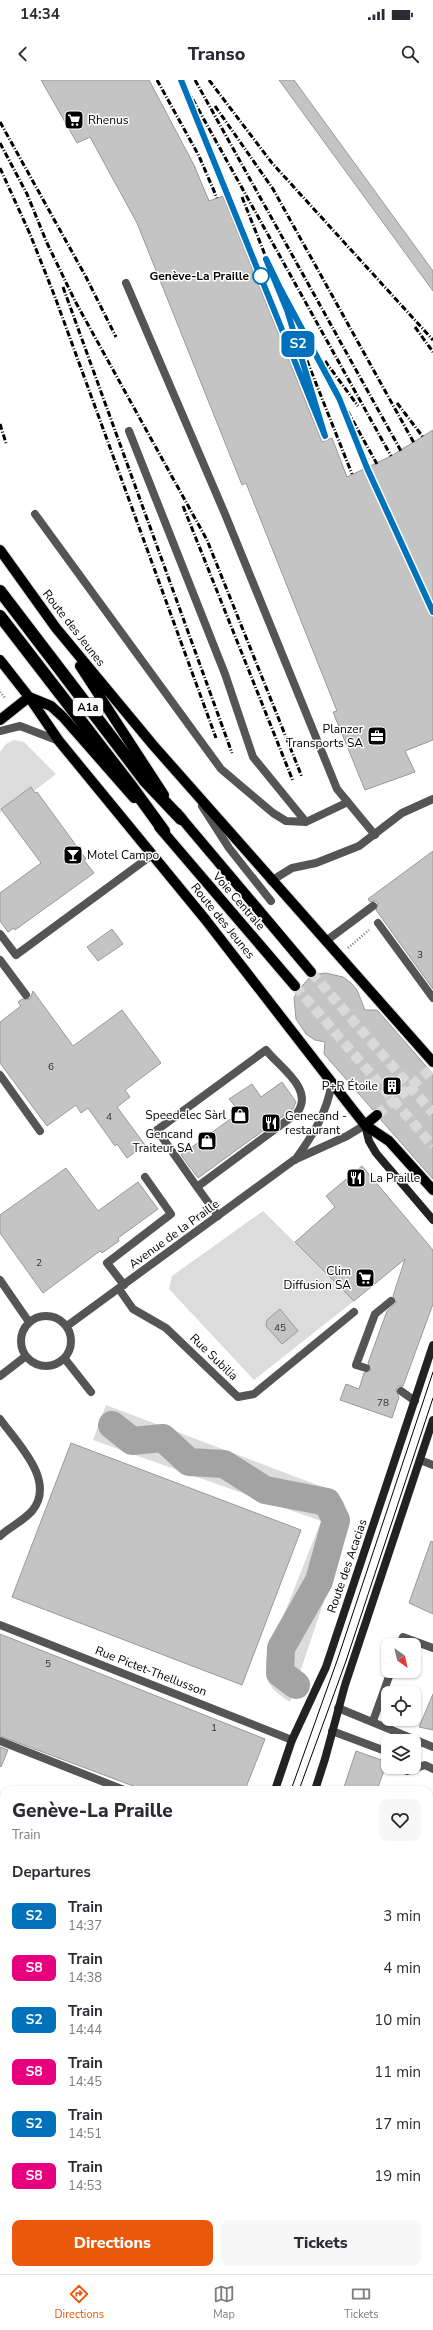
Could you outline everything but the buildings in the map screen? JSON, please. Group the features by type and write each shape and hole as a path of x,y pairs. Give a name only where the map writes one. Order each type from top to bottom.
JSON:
{"highway":[{"name":"A1a","path":"0,591 145,781 181,819"},
{"path":"0,616 132,787 164,831"}],"main road":[{"name":"Route des Jeunes","path":"0,550 56,628 196,796 326,941 432,1067"},
{"name":"Voie Centrale","path":"56,628 154,780 181,819 311,972"},
{"name":"Route des Jeunes","path":"0,660 29,697 59,741 210,925 365,1125 389,1141 433,1190"},
{"name":"Voie Centrale","path":"29,697 51,706 62,717 164,831 295,986"},
{"path":"0,720 29,697"},
{"path":"377,1115 365,1125 369,1142 376,1153 433,1220"},
{"name":"Route des Acacias","path":"275,1786 292,1740 326,1667 433,1345"},
{"path":"316,1786 338,1708 433,1420"}],"street":[{"path":"126,283 225,514 334,782 375,835"},
{"path":"129,430 225,674 253,757 306,822"},
{"path":"35,514 221,769 273,813 286,821 306,822 348,802"},
{"path":"0,731 20,726 59,741"},
{"path":"196,796 229,848 271,901"},
{"path":"271,881 292,868 316,863 359,846 402,813 433,799"},
{"path":"0,934 16,955 78,914 152,855"},
{"path":"326,941 373,906"},
{"path":"378,923 433,998"},
{"path":"0,960 26,995"},
{"path":"197,1187 297,1113 302,1106 303,1099 300,1089 283,1066 275,1062 266,1050 157,1130 197,1187 218,1216"},
{"path":"0,1075 40,1131"},
{"name":"Avenue de la Praille","path":"294,1160 311,1138 325,1112 332,1082"},
{"name":"Avenue de la Praille","path":"67,1326 294,1160 347,1136 365,1125"},
{"path":"121,1287 107,1263 171,1214 145,1177"},
{"path":"0,1280 29,1322"},
{"name":"Rue Subilia","path":"121,1287 133,1309 166,1328 238,1396 254,1394 354,1312"},
{"path":"366,1368 356,1365 374,1314 391,1301"},
{"path":"48,1315 58,1318 67,1326 72,1340 65,1358 51,1366 43,1366 36,1364 26,1356 22,1349 22,1335 29,1322 36,1317 48,1315"},
{"path":"0,1376 26,1356"},
{"path":"65,1358 91,1392"},
{"path":"401,1392 415,1401"},
{"path":"0,1419 34,1467 39,1479 40,1490 38,1500 32,1511 0,1536"},
{"path":"420,1460 433,1465"},
{"name":"Rue Pictet-Thellusson","path":"0,1625 292,1740"},
{"path":"421,1644 433,1648"},
{"path":"373,1721 388,1678"},
{"path":"338,1708 373,1721 433,1747"},
{"path":"332,1731 381,1749"},
{"path":"0,1741 114,1786"},
{"path":"421,1766 425,1765 433,1769"}],"shaded area":[{"path":"14,740 24,742 56,774 34,791 31,787 2,808 3,810 0,812 0,752 6,744"},
{"path":"263,1211 354,1301 254,1380 169,1289 172,1276"},
{"path":"106,1405 336,1492 344,1502 350,1524 290,1702 270,1685 267,1675 266,1660 321,1521 93,1440"}],"waterway":[{"path":"112,1425 132,1441 163,1438 189,1462 224,1464 265,1490 327,1502 336,1520 319,1581 281,1648 280,1673 296,1685"}],"tunnel":[{"path":"311,972 433,1113"},
{"path":"295,986 433,1146"},
{"path":"377,1115 430,1070"}],"tram line":[{"path":"292,1786 338,1658 433,1372"},
{"path":"300,1786 346,1661 433,1398"}],"railway":[{"path":"157,80 199,156 217,198"},
{"path":"182,80 391,456"},
{"path":"195,80 401,451"},
{"path":"209,80 272,163 433,340"},
{"path":"215,106 273,189 414,443"},
{"path":"197,117 326,440"},
{"path":"0,122 86,277 116,337"},
{"path":"0,143 27,194 47,243 75,301 207,540 302,777"},
{"path":"0,168 30,234 55,297 216,738"},
{"path":"242,197 352,474"},
{"path":"63,287 232,753"},
{"path":"294,315 377,464"},
{"path":"415,327 433,352"},
{"path":"325,361 358,406"},
{"path":"397,403 423,437"},
{"path":"0,424 6,443"},
{"path":"352,428 367,468"},
{"path":"183,506 293,781"}],"train":[{"name":"S2","path":"181,80 325,436 287,310 266,259 339,398 367,468 433,612"}],"place":[{"name":"Rhenus","path":"74,120"},
{"name":"Genève-La Praille","path":"261,276"},
{"name":"Planzer Transports SA","path":"377,736"},
{"name":"Motel Campo","path":"73,855"},
{"name":"P+R Étoile","path":"392,1086"},
{"name":"Speedelec Sàrl","path":"240,1115"},
{"name":"Genecand - restaurant","path":"271,1123"},
{"name":"Gencand Traiteur SA","path":"207,1141"},
{"name":"La Praille","path":"356,1178"},
{"name":"Clim Diffusion SA","path":"365,1278"}]}
